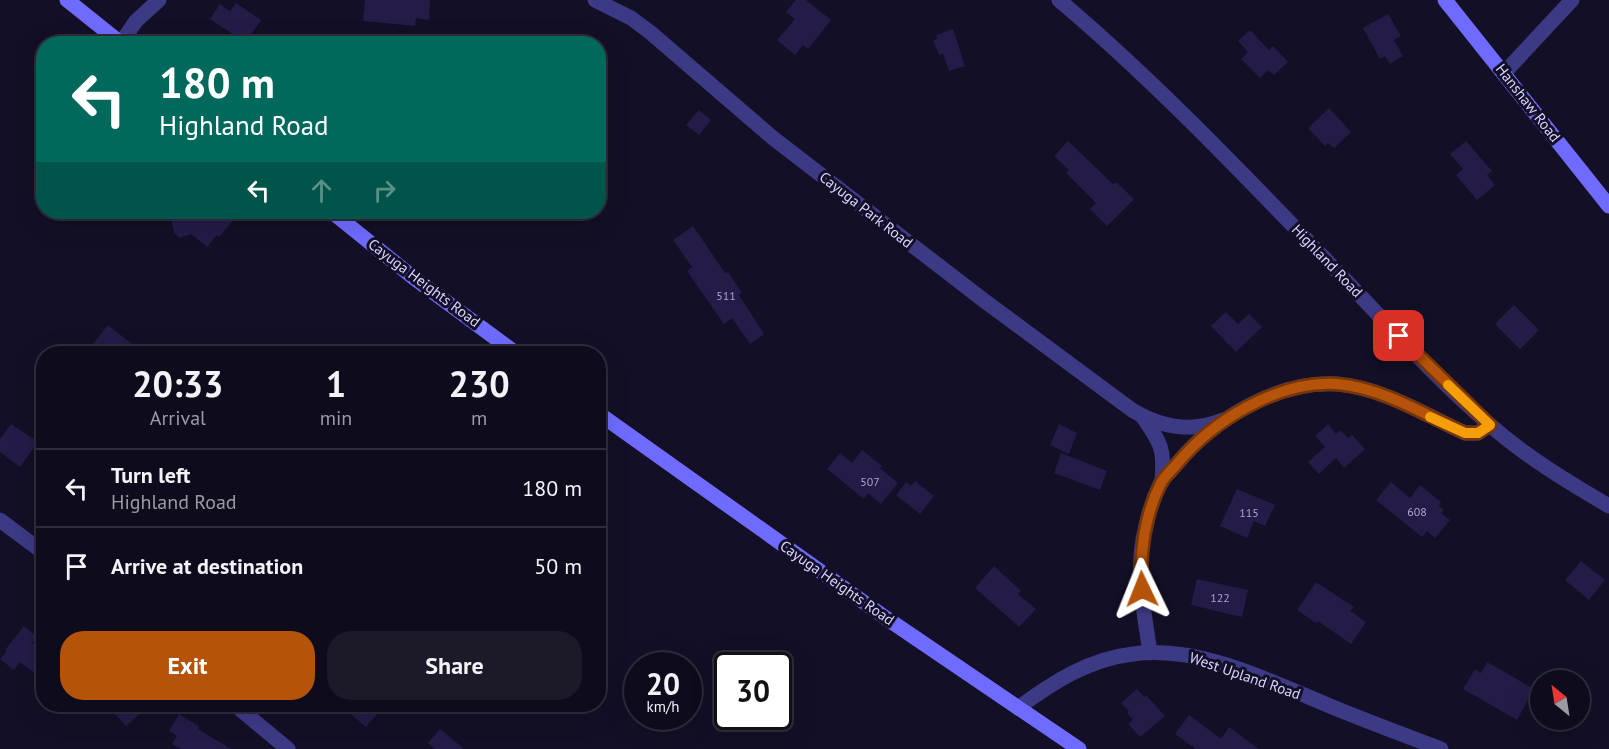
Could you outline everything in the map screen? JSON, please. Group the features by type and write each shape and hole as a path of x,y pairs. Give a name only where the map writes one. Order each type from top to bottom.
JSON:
{"street":[{"path":"67,0 112,36"},
{"path":"126,36 145,11 159,0"},
{"name":"Cayuga Park Road","path":"595,0 631,18 651,33 773,138 982,299 1142,416 1174,428 1197,427 1223,420"},
{"name":"Highland Road","path":"1059,0 1097,32 1212,143 1423,361 1490,425 1570,483 1609,506"},
{"name":"Hanshaw Road","path":"1445,0 1609,206"},
{"path":"1504,73 1572,0"},
{"name":"Cayuga Heights Road","path":"341,219 414,278 506,346"},
{"path":"1150,652 1140,568 1144,530 1162,482 1190,448 1223,420 1282,392 1305,386 1336,384 1387,396 1465,433 1478,433 1490,425"},
{"name":"Cayuga Park Road","path":"1142,416 1162,448 1164,459 1162,482"},
{"name":"Cayuga Heights Road","path":"606,419 876,611 1079,749"},
{"path":"0,520 36,547"},
{"name":"West Upland Road","path":"1018,708 1048,686 1094,662 1131,654 1169,652 1207,659 1441,749"},
{"path":"243,712 288,749"}],"building":[{"path":"365,0 430,0 429,20 416,18 415,26 363,21"},
{"path":"796,0 806,0 831,20 808,49 803,45 795,55 777,40 795,19 786,12"},
{"path":"236,3 261,20 250,36 233,36 210,19 220,4 230,11"},
{"path":"1388,14 1401,36 1394,40 1403,56 1390,64 1385,56 1380,59 1363,28"},
{"path":"953,29 965,66 949,71 943,54 939,55 933,40 937,39 936,35"},
{"path":"1250,30 1269,50 1273,46 1288,62 1274,75 1268,70 1260,78 1241,59 1248,52 1238,41"},
{"path":"1329,108 1351,132 1334,148 1328,143 1325,146 1308,128"},
{"path":"699,110 711,120 699,135 686,125"},
{"path":"1068,141 1113,184 1116,182 1134,199 1107,226 1090,209 1096,203 1066,173 1069,170 1054,156"},
{"path":"1466,141 1492,171 1487,175 1495,185 1477,200 1456,175 1463,169 1450,154"},
{"path":"171,219 234,219 207,247 191,234 180,238 174,233"},
{"path":"693,226 725,273 728,272 742,293 739,295 764,334 750,344 732,318 724,324 687,271 692,267 673,240"},
{"path":"1514,305 1539,330 1520,349 1495,324"},
{"path":"1226,312 1238,324 1249,314 1262,327 1236,352 1211,326"},
{"path":"108,325 133,345 132,346 91,346"},
{"path":"11,424 36,441 36,445 20,467 0,452 0,439"},
{"path":"1059,424 1077,433 1069,454 1050,445"},
{"path":"1328,424 1336,434 1340,430 1348,438 1352,435 1365,449 1344,468 1336,458 1319,474 1308,462 1325,447 1315,436"},
{"path":"862,450 898,483 881,504 868,493 864,499 827,469 840,453 852,463"},
{"path":"1061,453 1107,471 1100,490 1054,473"},
{"path":"915,481 934,496 920,514 896,495 906,482 911,486"},
{"path":"1391,482 1410,498 1420,485 1441,502 1439,506 1444,510 1441,513 1450,520 1435,538 1427,531 1422,537 1376,500"},
{"path":"1237,489 1275,505 1265,526 1254,521 1247,538 1220,526"},
{"path":"1581,561 1605,580 1589,600 1565,580"},
{"path":"994,566 1021,591 1018,594 1036,609 1019,627 975,588"},
{"path":"1197,579 1248,590 1242,617 1191,605"},
{"path":"1316,582 1354,607 1350,611 1366,622 1351,644 1318,621 1316,623 1297,610"},
{"path":"24,626 36,636 32,643 36,646 36,668 33,672 20,662 14,670 0,659 7,651 5,650"},
{"path":"1487,662 1530,687 1530,696 1517,720 1463,689 1475,669 1481,673"},
{"path":"1137,689 1144,697 1146,695 1165,716 1140,737 1128,724 1133,720 1127,713 1129,711 1121,703"},
{"path":"113,712 142,712 126,726"},
{"path":"348,712 379,712 366,727"},
{"path":"179,714 199,726 198,729 231,749 181,749 172,744 177,736 169,731"},
{"path":"1189,715 1221,739 1229,727 1259,749 1196,749 1175,734"},
{"path":"440,729 464,749 435,749 428,743"}],"slow traffic":[{"path":"1430,417 1465,433 1478,433 1490,425 1448,385"}],"route":[{"path":"1142,589 1140,568 1144,530 1162,482 1190,448 1223,420 1248,407 1282,392 1305,386 1336,384 1387,396 1465,433 1478,433 1490,425 1399,336"}]}
